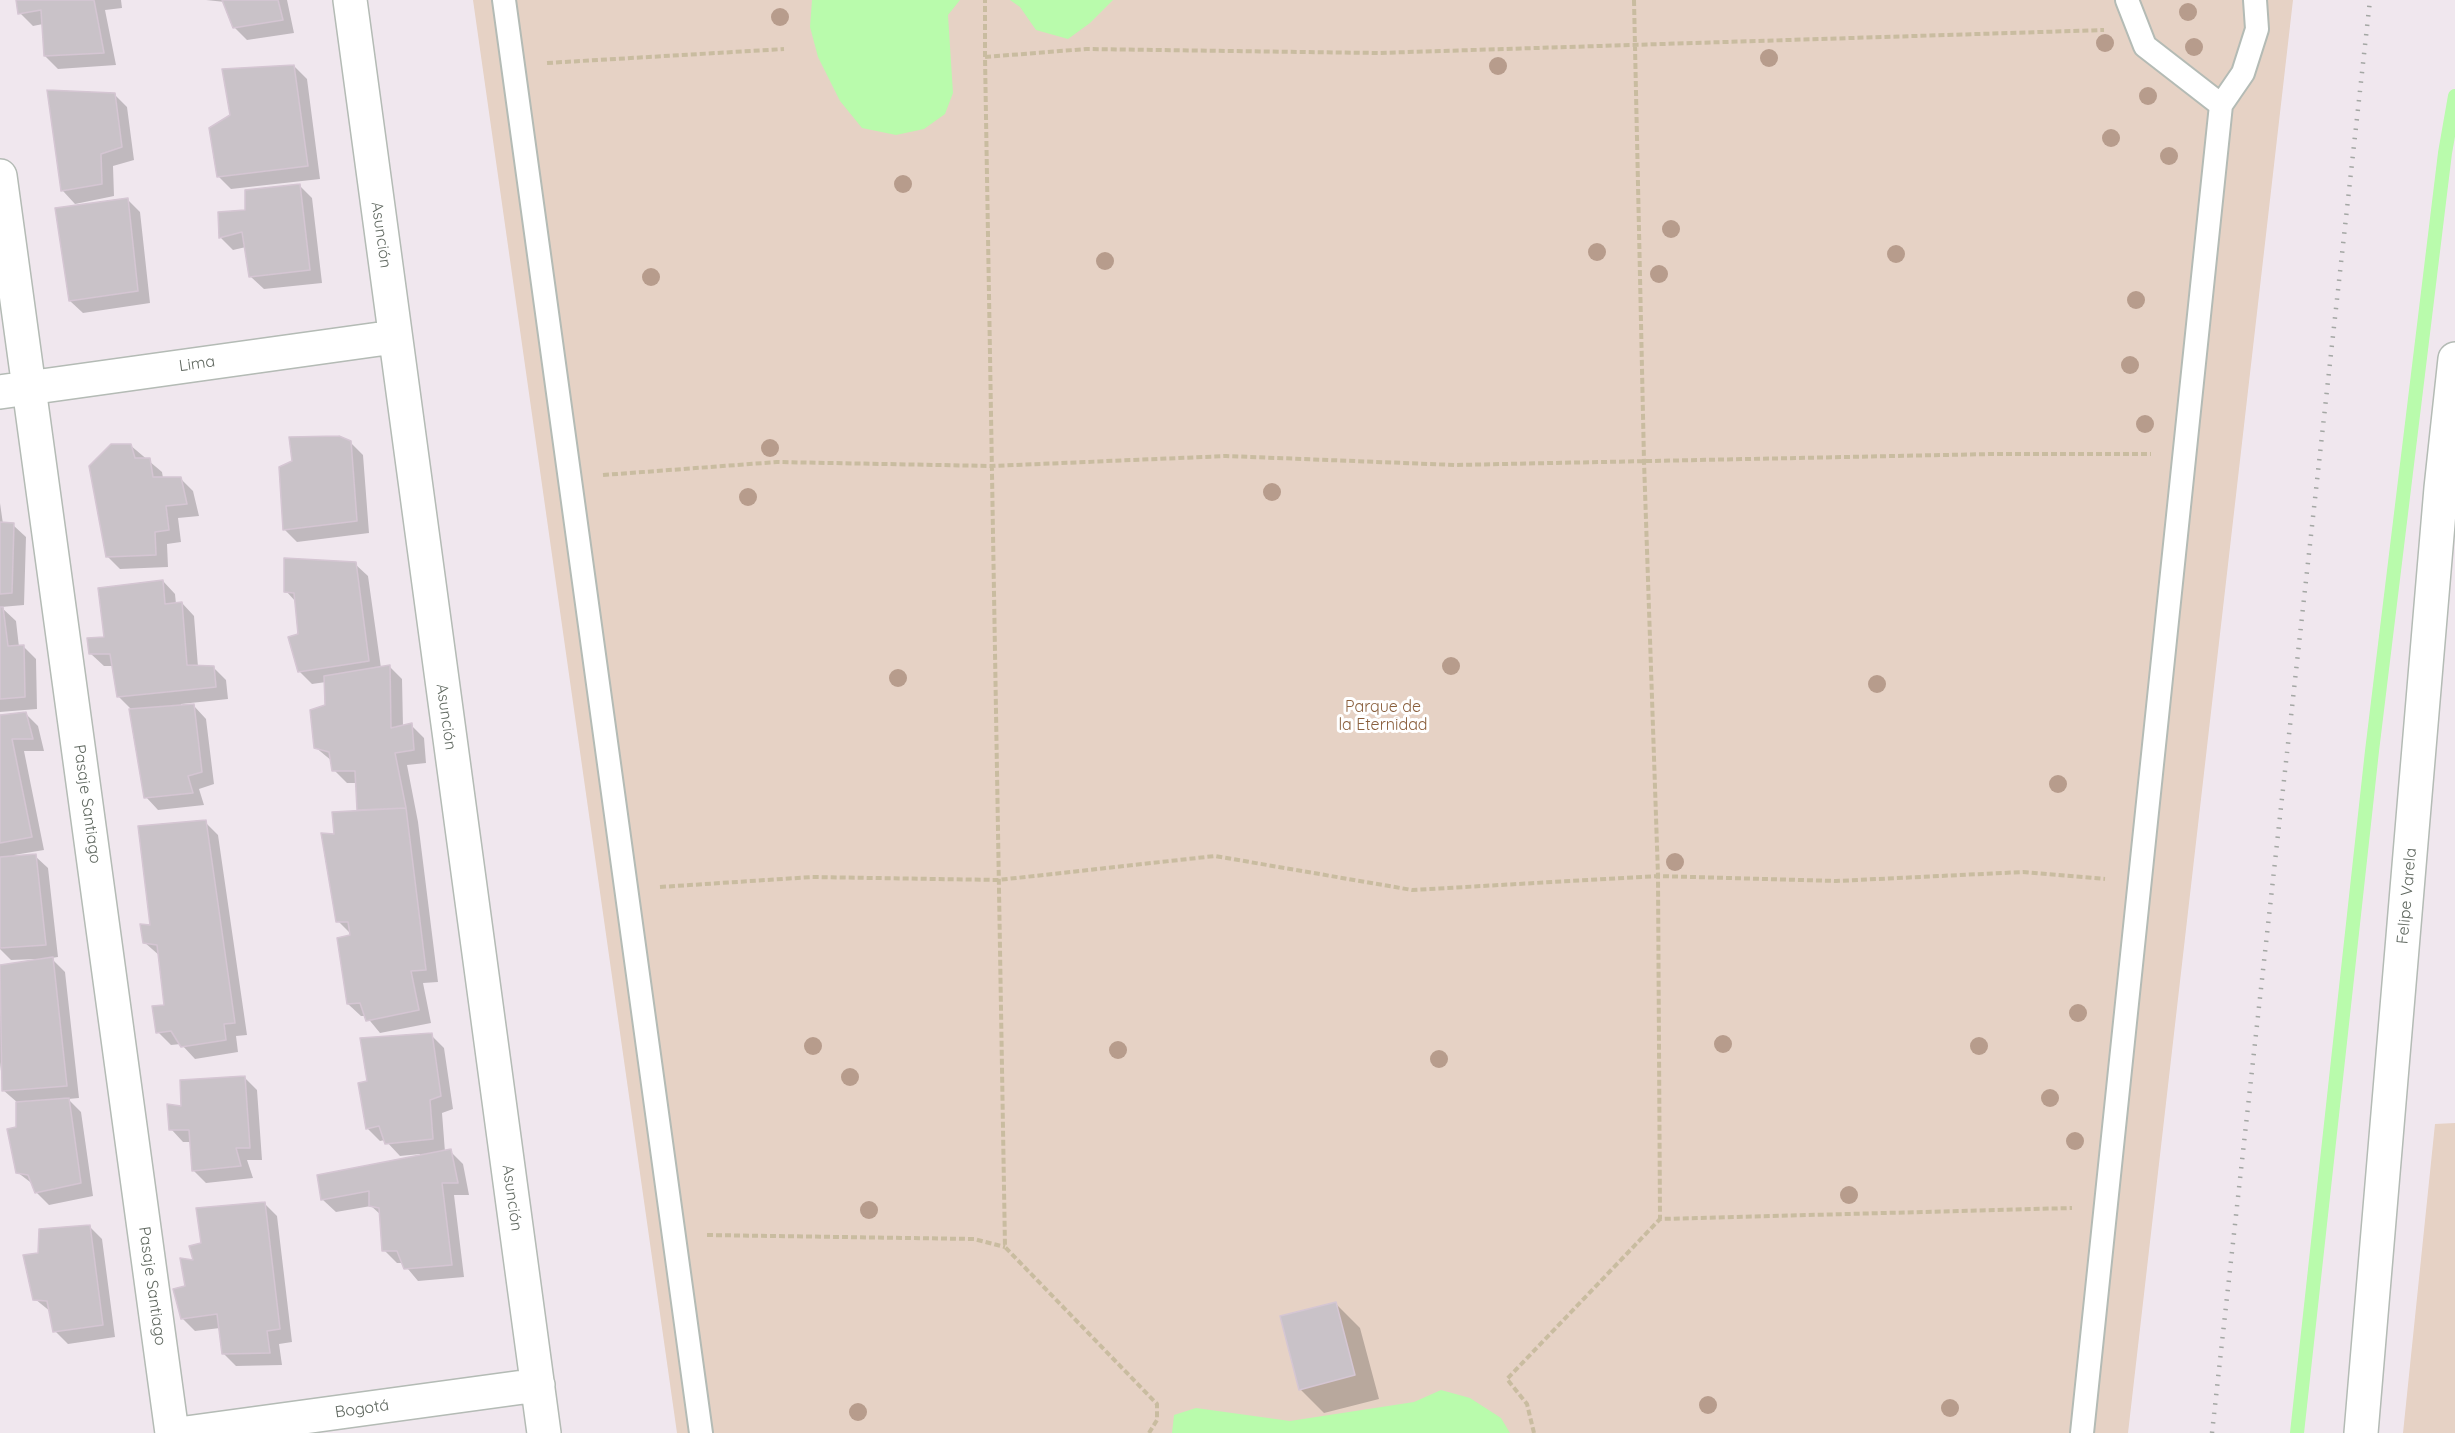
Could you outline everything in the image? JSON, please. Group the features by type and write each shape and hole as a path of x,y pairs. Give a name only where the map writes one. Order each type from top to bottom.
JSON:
{"street":[{"name":"Asunción","path":"350,0 544,1433"},
{"name":"Pasaje Santiago","path":"0,176 15,390 172,1433"},
{"name":"Lima","path":"15,390 394,337"},
{"name":"Felipe Varela","path":"2361,1433 2448,488 2455,359"},
{"name":"Bogotá","path":"186,1433 538,1385"}],"lane":[{"path":"504,0 701,1433"},
{"path":"2127,0 2145,46 2221,105"},
{"path":"2082,1433 2221,105 2242,73 2257,29 2255,0"}],"path":[{"path":"985,0 1005,1247"},
{"path":"1534,1433 1527,1404 1507,1379 1660,1219 1658,876 1644,461 1634,0"},
{"path":"985,57 1086,49 1378,53 1634,43 2137,29"},
{"path":"513,65 784,49"},
{"path":"570,478 777,462 992,466 1226,456 1455,465 1992,454 2185,454"},
{"path":"626,889 812,877 998,880 1215,856 1412,890 1658,876 1836,881 2023,872 2140,883"},
{"path":"1660,1219 2106,1207"},
{"path":"674,1234 974,1239 1005,1247 1157,1404 1157,1420 1149,1433"}],"green space":[{"name":"Parque de la Eternidad","path":"473,0 2293,0 2128,1433 677,1433"},
{"path":"2455,1123 2455,1433 2403,1433 2435,1124"}],"shaded area":[{"path":"812,0 960,0 948,15 953,93 945,114 924,129 896,135 862,128 840,101 818,57 810,27"},
{"path":"1010,0 1113,0 1090,23 1068,39 1036,30 1020,7"},
{"path":"1441,1390 1470,1398 1501,1418 1510,1433 1172,1433 1174,1415 1196,1408 1290,1421 1414,1402"}],"building":[{"path":"16,0 94,0 104,53 44,56 41,10 18,14"},
{"path":"222,0 278,0 283,20 233,28"},
{"path":"294,65 308,166 217,177 209,128 230,115 222,69"},
{"path":"47,90 115,93 122,147 101,154 102,184 61,191"},
{"path":"300,184 310,270 249,277 242,232 219,238 218,212 245,210 245,190"},
{"path":"128,198 138,291 69,301 55,208"},
{"path":"339,436 351,441 357,521 283,530 279,467 292,461 289,437"},
{"path":"111,444 131,444 135,458 150,458 153,477 181,477 187,504 166,506 169,530 155,532 156,555 106,557 89,466"},
{"path":"0,522 14,523 12,593 0,594"},
{"path":"284,558 356,562 369,661 298,672 288,637 298,634 294,593 284,592"},
{"path":"163,580 165,604 182,602 187,665 214,666 216,687 117,697 110,654 89,654 87,638 104,637 98,588"},
{"path":"0,607 3,607 8,646 24,645 25,697 0,699"},
{"path":"390,665 391,728 412,723 414,750 395,753 406,808 357,810 355,771 332,771 329,752 314,748 310,710 325,705 324,676"},
{"path":"194,704 202,772 188,776 193,793 144,798 129,709"},
{"path":"26,712 33,739 12,739 32,837 0,843 0,715"},
{"path":"406,808 426,970 411,971 419,1010 366,1021 360,1003 347,1004 337,938 350,935 348,922 336,922 321,833 334,834 332,812"},
{"path":"206,820 235,1023 224,1024 226,1040 181,1047 171,1031 156,1033 152,1006 164,1005 157,945 143,943 140,924 150,925 138,826"},
{"path":"36,854 46,945 0,948 0,857"},
{"path":"53,957 67,1086 2,1091 0,965"},
{"path":"432,1033 441,1096 430,1100 433,1139 385,1144 379,1126 366,1129 358,1083 367,1081 360,1038"},
{"path":"245,1076 250,1148 236,1148 241,1166 192,1171 189,1130 169,1130 167,1104 181,1106 180,1080"},
{"path":"69,1098 81,1183 35,1193 28,1175 16,1173 7,1129 16,1127 16,1102"},
{"path":"451,1149 458,1183 442,1183 452,1265 404,1269 397,1251 382,1251 379,1208 369,1206 369,1191 321,1200 317,1175"},
{"path":"265,1202 280,1329 267,1331 270,1353 222,1354 217,1314 181,1319 173,1289 185,1286 180,1258 193,1260 189,1246 201,1243 196,1208"},
{"path":"90,1225 103,1325 53,1332 47,1301 33,1300 23,1255 38,1253 39,1229"},
{"path":"1336,1302 1355,1375 1299,1390 1280,1316"}],"waterway":[{"path":"2297,1433 2372,751 2445,153 2455,96"}],"railway":[{"path":"2212,1433 2370,0"}]}
